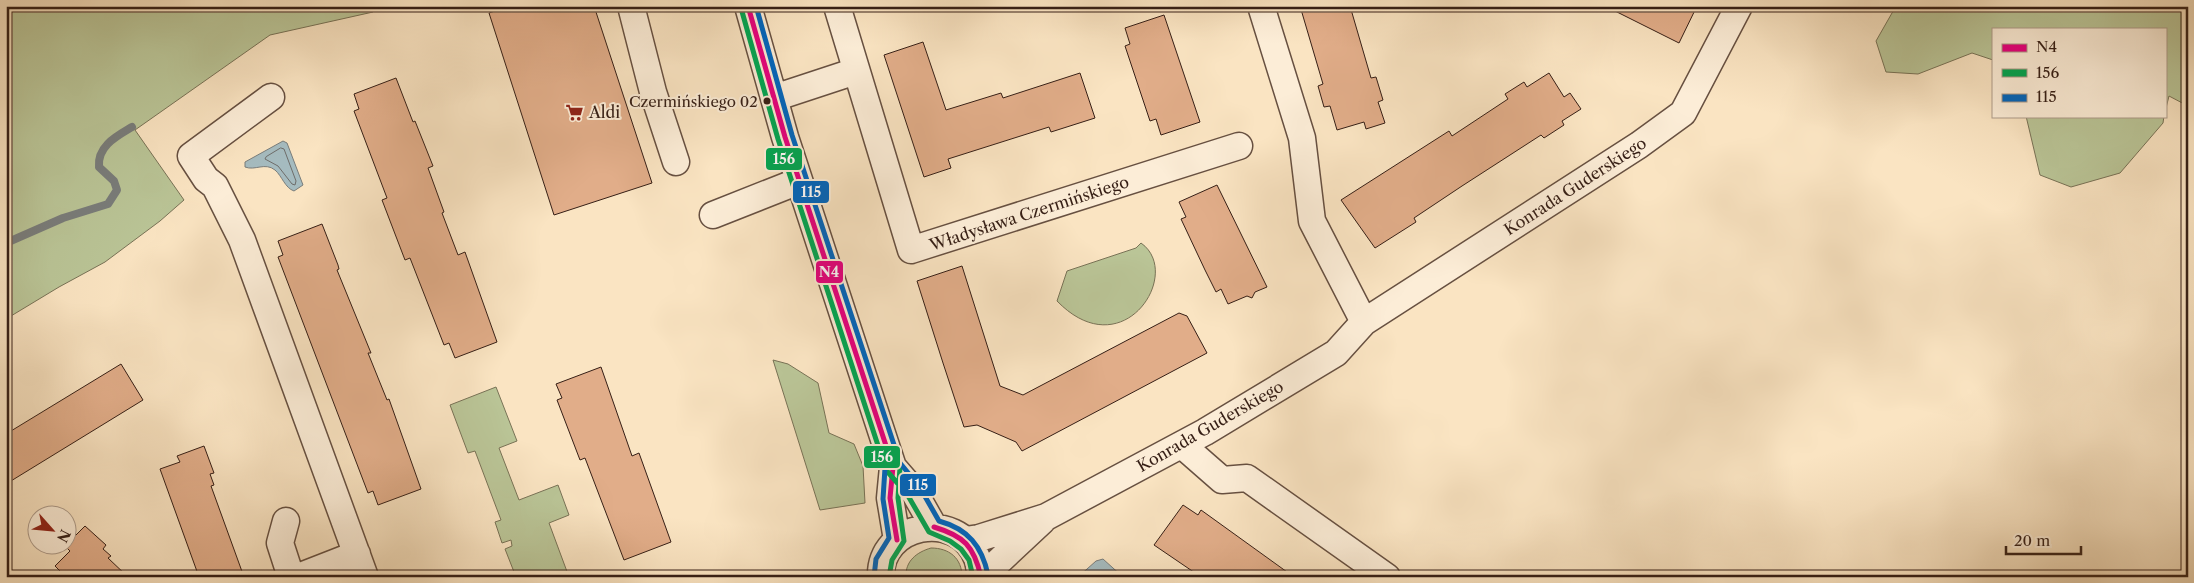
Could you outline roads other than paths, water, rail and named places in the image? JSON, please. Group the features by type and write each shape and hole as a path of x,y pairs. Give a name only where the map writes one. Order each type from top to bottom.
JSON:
{"street":[{"path":"631,6 653,92 676,162"},
{"path":"748,6 799,181 893,467 913,490 934,527"},
{"name":"Władysława Czermińskiego","path":"837,6 911,250 1239,146"},
{"path":"1261,6 1302,138 1312,221 1364,322"},
{"name":"Konrada Guderskiego","path":"965,540 979,538 1046,517 1182,445 1336,353 1364,322 1639,145 1683,113 1740,6"},
{"path":"774,98 856,71"},
{"path":"271,97 191,156 206,179 215,186 242,240 361,565 298,577"},
{"path":"712,215 799,181"},
{"path":"1182,445 1222,480 1247,478 1387,577"},
{"path":"893,467 890,498 897,540"},
{"name":"Konrada Guderskiego","path":"982,577 1046,517"},
{"path":"286,521 280,543 291,577"},
{"path":"881,577 880,570 886,553 897,540 914,530 934,527 951,531 965,540 977,557 982,577"}],"water":[{"path":"283,141 287,143 303,185 294,191 271,168 245,167 245,162"},
{"path":"1103,559 1123,577 1078,577 1096,561"}],"waterway":[{"path":"6,243 63,218 108,204 117,190 114,181 99,167 101,153 109,142 132,127"}],"place":[{"name":"Czermińskiego 02","path":"767,101"},
{"name":"Aldi","path":"575,112"}]}
